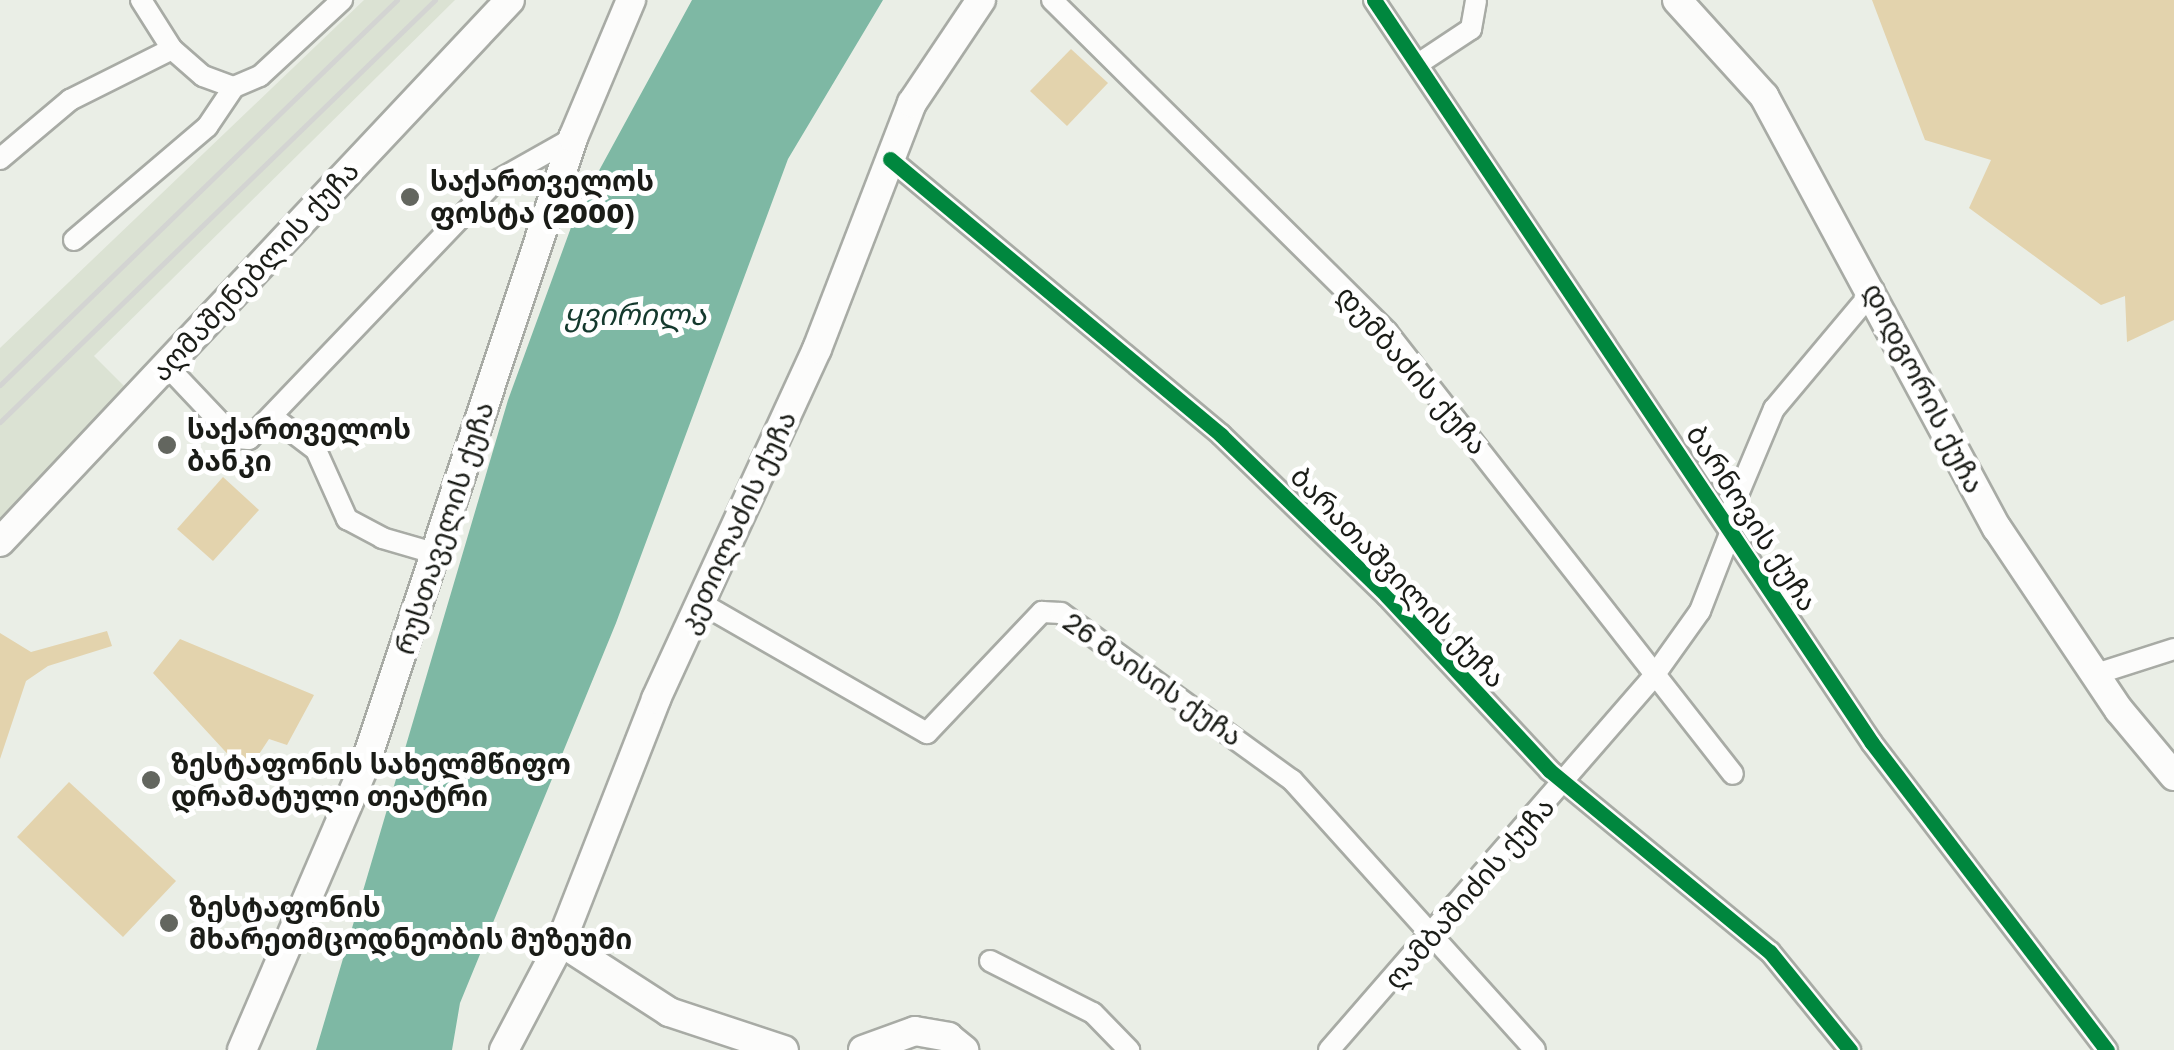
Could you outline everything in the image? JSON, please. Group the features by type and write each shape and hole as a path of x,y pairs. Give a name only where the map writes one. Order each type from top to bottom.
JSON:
{"street":[{"path":"142,0 172,49 203,76 234,87"},
{"path":"74,240 208,126 234,87 260,76 342,0"},
{"name":"აღმაშენებლის ქუჩა","path":"0,542 510,0"},
{"name":"რუსთაველის ქუჩა","path":"242,1050 365,764 573,138 631,0"},
{"name":"კეთილაძის ქუჩა","path":"504,1050 561,942 699,602 817,350 912,103 981,0"},
{"name":"დუმბაძის ქუჩა","path":"1052,0 1387,332 1653,677 1734,774"},
{"name":"ბარნოვის ქუჩა","path":"1374,0 1421,62 1872,744 2107,1050"},
{"path":"1421,62 1471,29 1476,0"},
{"name":"დიდგორის ქუჩა","path":"1677,0 1764,96 1874,290 1920,391 1997,528 2096,674 2174,776"},
{"path":"0,159 70,100 172,49"},
{"path":"166,365 235,438 249,439 274,418 495,182 573,138"},
{"name":"ბარათაშვილის ქუჩა","path":"890,159 1221,435 1388,596 1564,784 1770,952 1850,1050"},
{"name":"ღამბაშიძის ქუჩა","path":"1329,1050 1432,938 1653,677 1700,611 1774,409 1874,290"},
{"path":"274,418 316,450 347,518 382,538 437,554"},
{"name":"26 მაისის ქუჩა","path":"699,602 927,733 1042,612 1061,612 1292,780 1432,938"},
{"path":"2096,674 2174,649"},
{"path":"1432,938 1535,1050"},
{"path":"561,942 669,1012 767,1047"},
{"path":"990,961 1093,1013 1128,1050"},
{"path":"863,1050 916,1031 948,1037 964,1050"}],"shaded area":[{"path":"364,0 455,0 94,356 128,390 0,523 0,348"},
{"path":"1872,0 2174,0 2174,320 2127,342 2125,296 2101,305 1969,208 1991,160 1925,140"},
{"path":"1071,49 1108,83 1067,126 1030,91"},
{"path":"223,477 259,510 213,561 177,529"},
{"path":"107,631 112,646 48,666 26,681 0,759 0,633 31,652"},
{"path":"180,639 314,695 287,745 269,739 246,774 153,673"},
{"path":"69,782 176,881 123,937 17,837"}],"water":[{"name":"ყვირილა","path":"692,0 883,0 788,159 616,623 460,1003 452,1050 316,1050 508,400 577,211"}],"railway":[{"path":"0,385 397,0"},
{"path":"0,422 435,0"}],"cycle path":[{"path":"1374,0 1872,743 2107,1050"},
{"path":"890,159 1221,435 1387,596 1549,770 1770,952 1850,1050"}],"place":[{"name":"საქართველოს ფოსტა (2000)","path":"410,197"},
{"name":"საქართველოს ბანკი","path":"167,445"},
{"name":"ზესტაფონის სახელმწიფო დრამატული თეატრი","path":"151,780"},
{"name":"ზესტაფონის მხარეთმცოდნეობის მუზეუმი","path":"169,923"}]}
